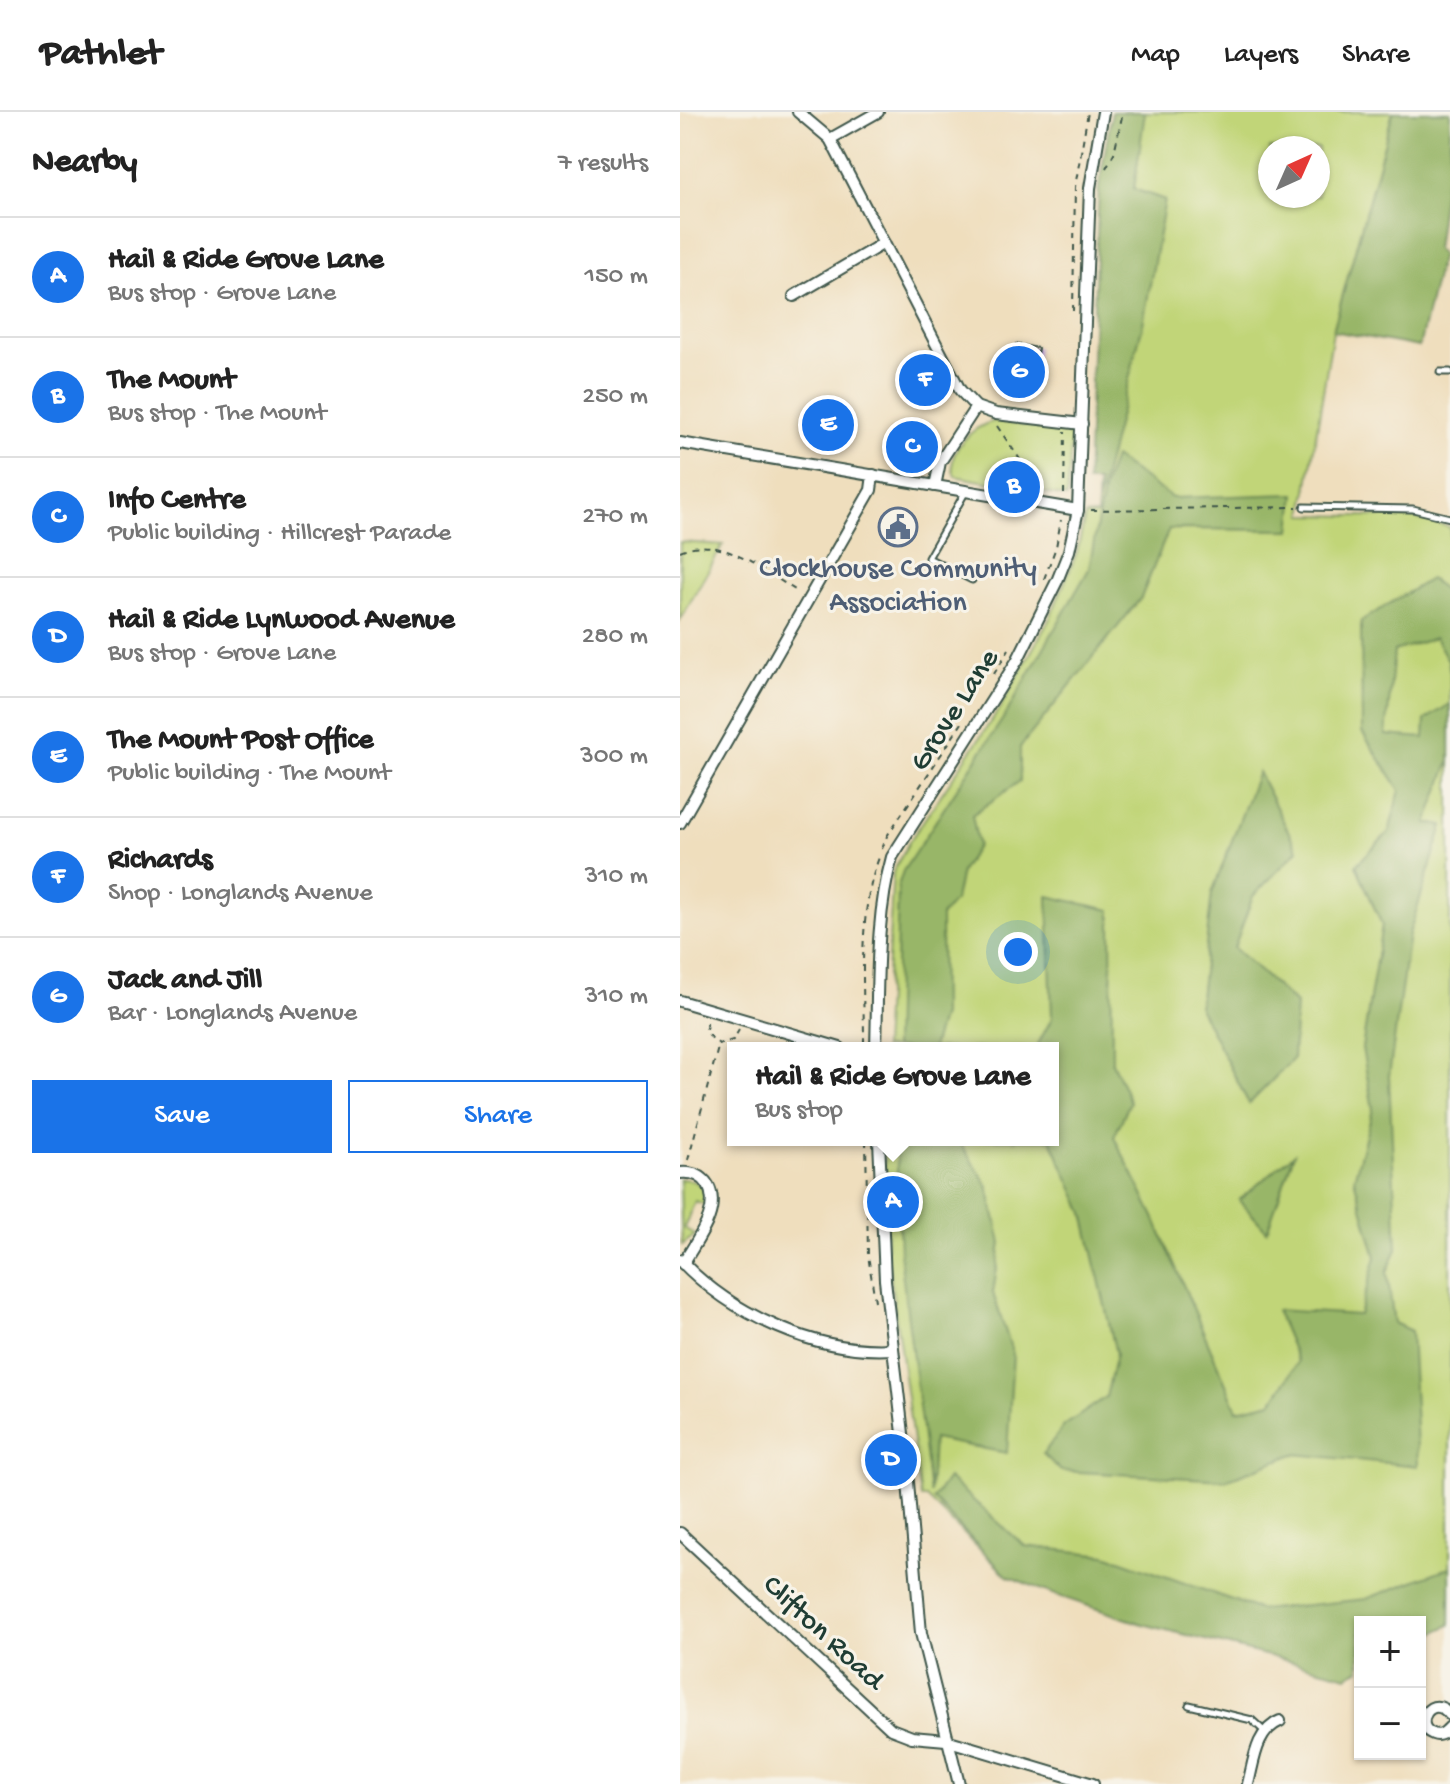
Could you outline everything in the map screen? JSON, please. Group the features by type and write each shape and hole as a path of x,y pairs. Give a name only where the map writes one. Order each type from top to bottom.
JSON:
{"street":[{"path":"798,112 830,139 960,390 976,407 996,414 1082,424"},
{"path":"830,139 878,112"},
{"name":"Grove Lane","path":"876,1042 879,942 886,879 892,857 1017,661 1069,551 1078,510 1090,188 1103,112"},
{"path":"794,296 884,243"},
{"path":"935,486 940,462 976,407"},
{"path":"680,443 1078,510"},
{"path":"680,823 871,490 873,475"},
{"path":"680,1001 819,1042"},
{"path":"879,1146 883,1251 921,1633 959,1784"},
{"path":"682,1173 691,1172 706,1181 713,1198 707,1222 682,1262 751,1316 854,1350 893,1349"},
{"name":"Clifton Road","path":"680,1533 882,1722 901,1734 946,1740 1093,1784"},
{"path":"1450,1715 1442,1708 1434,1707 1426,1712 1423,1720 1426,1729 1434,1735 1444,1733 1450,1727"},
{"path":"1248,1784 1259,1742 1265,1732 1280,1721"}],"lane":[{"path":"1440,372 1450,372"},
{"path":"966,491 928,558 972,580"},
{"path":"1304,507 1413,509 1450,518"},
{"path":"1189,1705 1252,1720 1265,1732"}],"path":[{"path":"1073,323 1075,187 1088,112"},
{"path":"1106,169 1114,153 1123,112"},
{"path":"996,414 994,421 1050,504"},
{"path":"1064,507 1066,422"},
{"path":"1078,510 1304,507"},
{"path":"680,551 700,546 726,549 809,598"},
{"path":"709,1010 707,1034 719,1044"},
{"path":"719,1044 733,1040 743,1020"},
{"path":"682,1173 719,1044"}],"green space":[{"path":"1112,112 1145,112 1134,189 1165,200 1143,324 1097,504 1098,482 1087,482 1099,186"},
{"path":"1136,112 1393,112 1333,331 1303,515 1411,517 1450,527 1450,1620 1426,1621 1426,1616 1354,1616 1354,1622 1113,1613 1004,1573 927,1498 921,1498 887,1254 884,1146 1059,1146 1059,1042 883,1042 893,872 909,842 1000,708 1050,618 1077,552 1085,516 1097,515"},
{"path":"1393,112 1450,112 1450,171 1445,180 1436,249 1441,255 1419,347 1333,331"},
{"path":"994,421 1072,432 1067,497 955,476 953,458 962,442 977,429"},
{"path":"1114,457 1172,498 1295,494 1291,530 1169,529 1141,598 1020,747 1020,781 972,815 978,845 961,872 955,900 941,916 942,1015 934,1042 894,1042 898,886 903,871 1006,714 1089,569 1104,486"},
{"path":"680,542 723,545 680,620"},
{"path":"1430,579 1450,594 1450,672 1448,660 1435,638 1394,651 1386,735 1424,738 1425,720 1450,704 1450,760 1427,823 1443,826 1409,934 1389,1076 1397,1249 1387,1272 1394,1323 1411,1331 1418,1466 1294,1454 1226,1480 1061,1471 1043,1454 1064,1426 1106,1397 1116,1354 1084,1213 1054,1146 1059,1146 1059,1042 1039,1042 1052,1018 1048,896 1111,910 1112,1062 1130,1102 1114,1137 1154,1217 1237,1410 1272,1402 1298,1362 1276,1310 1359,1315 1376,1257 1354,1179 1373,1109 1362,1048 1382,925 1356,865 1389,832 1400,790 1362,732 1361,621"},
{"path":"1258,772 1298,850 1253,896 1234,948 1296,1004 1293,1059 1249,1104 1199,1007 1212,893"},
{"path":"896,1146 962,1146 988,1186 1001,1243 993,1293 1013,1354 1007,1453 933,1439 930,1494 900,1255"},
{"path":"1294,1154 1267,1231 1239,1200"},
{"path":"680,1179 700,1185 707,1205 695,1201 684,1228 695,1235 682,1245"},
{"path":"948,1478 1025,1546 1106,1555 1260,1610 1366,1599 1450,1567 1450,1625 1426,1637 1426,1616 1354,1616 1354,1672 1347,1676 1139,1623 1007,1576 933,1499"}],"building":[{"path":"1016,344 1038,348 1033,382 1027,381 1026,385 1002,382 1005,361 1014,363"}],"place":[{"name":"Jack and Jill","path":"1019,372"},
{"name":"Richards","path":"925,380"},
{"name":"The Mount Post Office","path":"828,425"},
{"name":"Info Centre","path":"912,447"},
{"name":"The Mount","path":"1014,487"},
{"name":"Clockhouse Community Association","path":"898,527"},
{"name":"Hail & Ride Grove Lane","path":"893,1202"},
{"name":"Hail & Ride Lynwood Avenue","path":"891,1460"}]}
